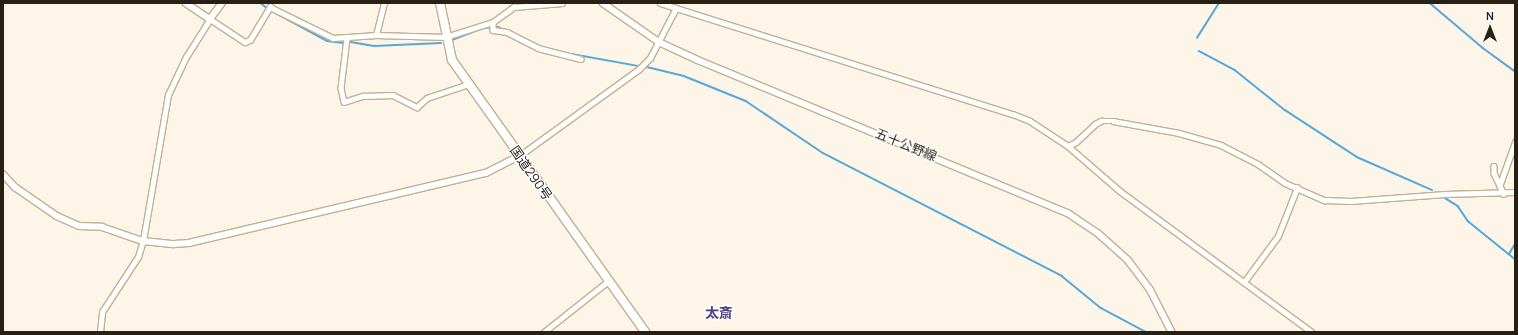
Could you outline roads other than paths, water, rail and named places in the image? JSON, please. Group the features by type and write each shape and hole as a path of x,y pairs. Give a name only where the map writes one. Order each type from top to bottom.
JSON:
{"highway":[{"name":"国道290号","path":"440,3 452,60 608,282 645,332"}],"street":[{"path":"186,3 245,42 250,40 270,6 317,32 333,38 376,35 446,37 493,22 497,17 521,6 562,3"},
{"path":"100,332 102,312 138,257 143,241 168,95 186,57 222,3"},
{"path":"376,35 384,3"},
{"name":"五十公野線","path":"602,3 659,42 1068,213 1098,233 1128,260 1150,289 1172,332"},
{"path":"660,3 1013,114 1030,121 1068,146 1120,191 1312,332"},
{"path":"3,174 15,187 57,216 79,226 102,227 143,241 174,244 196,242 486,173 519,156 639,69 659,42 676,8"},
{"path":"493,22 494,30 506,32 538,48 581,59"},
{"path":"347,38 341,88 344,102 363,96 393,95 417,107 427,98 469,84"},
{"path":"1068,146 1101,121 1143,126 1221,145 1258,164 1297,188 1324,200 1336,201 1446,194 1504,194 1515,192"},
{"path":"1500,184 1515,142"},
{"path":"1494,166 1494,173 1504,194"},
{"path":"1244,282 1278,236 1297,188"},
{"path":"544,332 608,282"}],"waterway":[{"path":"261,3 267,8"},
{"path":"1197,38 1219,3"},
{"path":"1430,3 1483,48 1515,71"},
{"path":"270,10 327,41 344,43"},
{"path":"452,40 483,28 498,27 541,47"},
{"path":"351,42 374,46 441,43"},
{"path":"1199,51 1235,70 1285,110 1357,157 1432,190"},
{"path":"572,54 639,66"},
{"path":"643,66 684,76 746,101 823,153 1062,276 1101,308 1146,332"},
{"path":"1445,198 1458,206 1468,221 1515,259"},
{"path":"1509,254 1515,244"}],"district":[{"name":"太斎","path":"719,313"}]}
